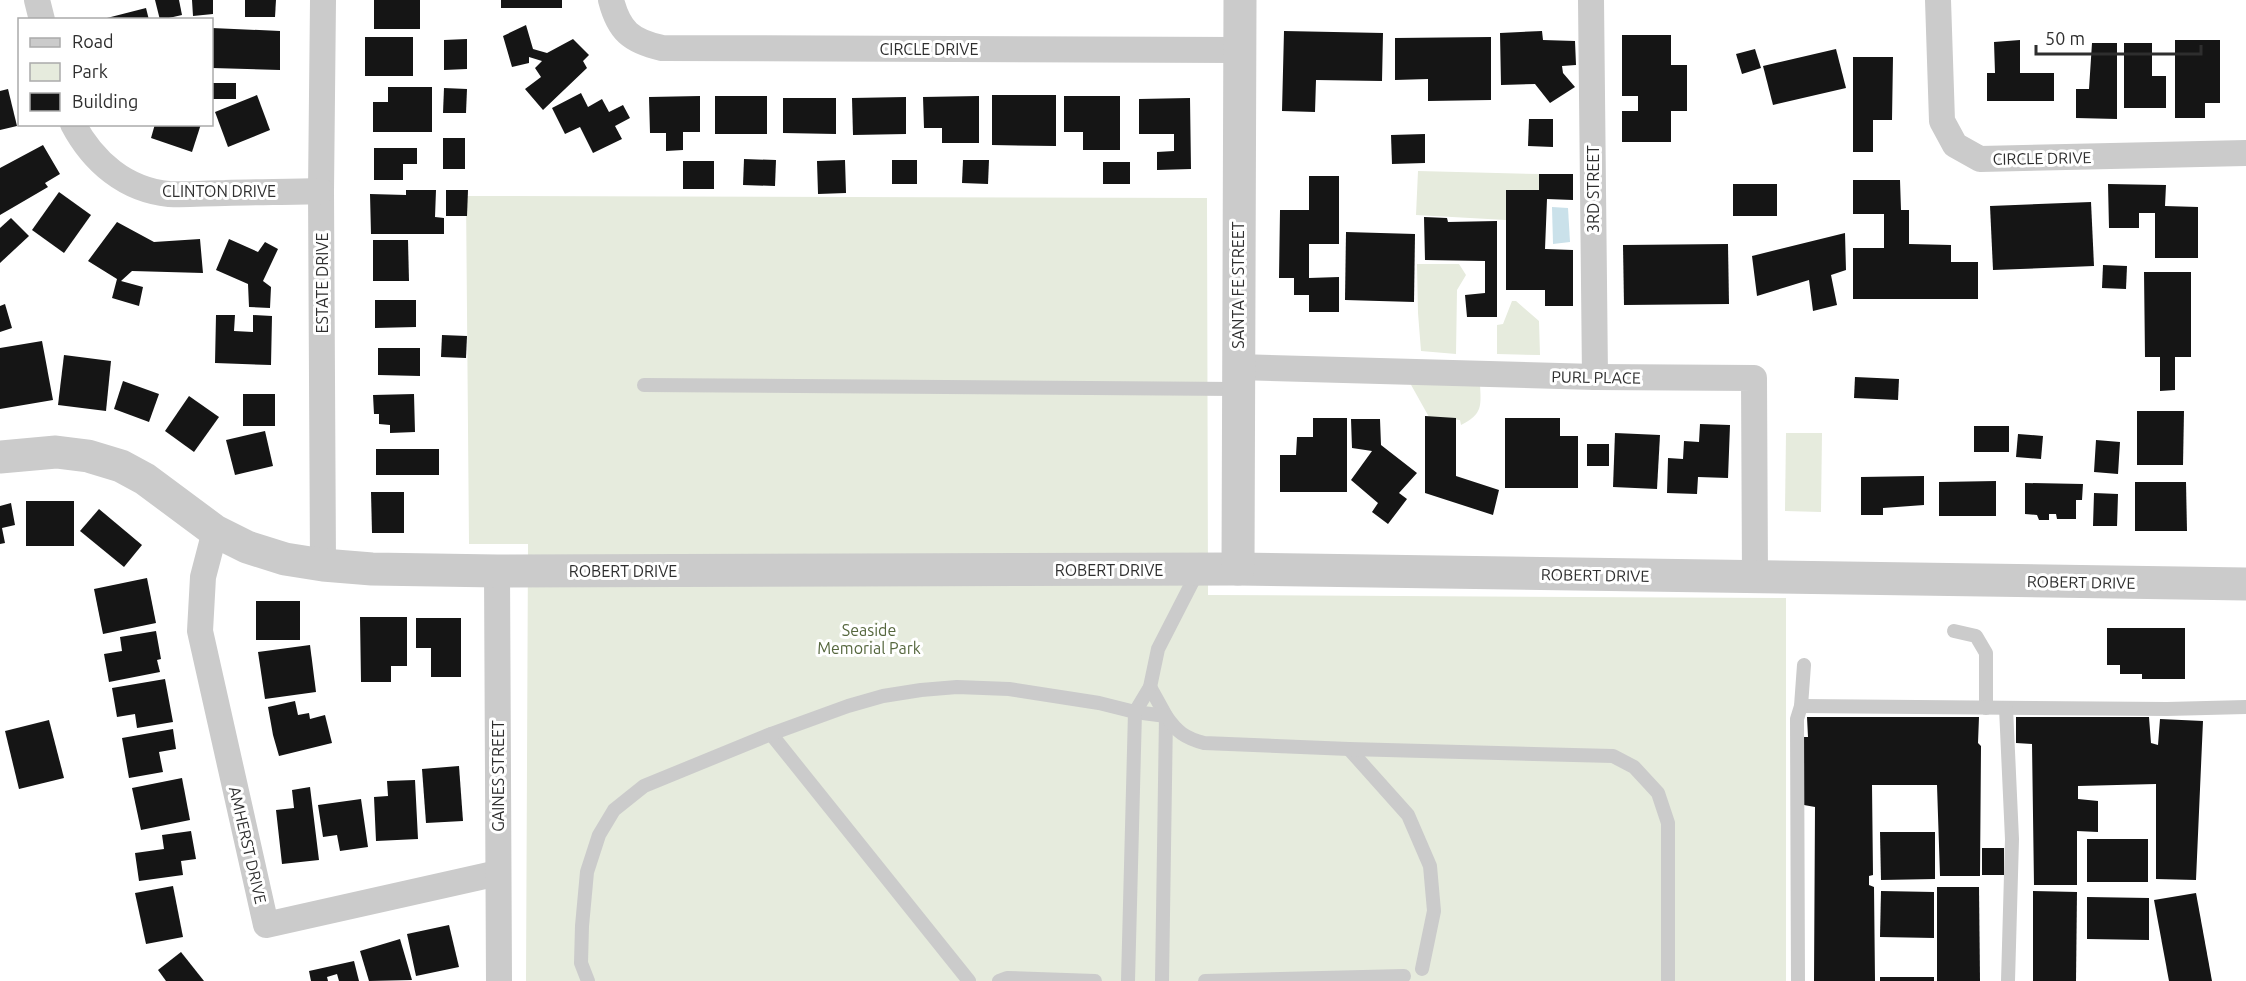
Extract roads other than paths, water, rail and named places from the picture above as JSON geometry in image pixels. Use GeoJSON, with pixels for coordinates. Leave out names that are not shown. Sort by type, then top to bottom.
{"type":"FeatureCollection","features":[{"type":"Feature","properties":{"kind":"street"},"geometry":{"type":"LineString","coordinates":[[37,0],[42,18]]}},
{"type":"Feature","properties":{"kind":"street","name":"ESTATE DRIVE"},"geometry":{"type":"LineString","coordinates":[[323,0],[321,191],[323,565]]}},
{"type":"Feature","properties":{"kind":"street","name":"CIRCLE DRIVE"},"geometry":{"type":"LineString","coordinates":[[611,0],[615,15],[624,30],[642,44],[662,48],[1239,50]]}},
{"type":"Feature","properties":{"kind":"street","name":"SANTA FE STREET"},"geometry":{"type":"LineString","coordinates":[[1238,569],[1240,0]]}},
{"type":"Feature","properties":{"kind":"street","name":"3RD STREET"},"geometry":{"type":"LineString","coordinates":[[1592,0],[1595,377]]}},
{"type":"Feature","properties":{"kind":"street","name":"CIRCLE DRIVE"},"geometry":{"type":"LineString","coordinates":[[1938,0],[1942,121],[1955,145],[1980,159],[2246,153]]}},
{"type":"Feature","properties":{"kind":"street","name":"CLINTON DRIVE"},"geometry":{"type":"LineString","coordinates":[[75,126],[81,138],[100,162],[120,178],[144,189],[170,194],[321,191]]}},
{"type":"Feature","properties":{"kind":"street","name":"PURL PLACE"},"geometry":{"type":"LineString","coordinates":[[1237,378],[1754,378],[1755,578]]}},
{"type":"Feature","properties":{"kind":"street","name":"ROBERT DRIVE"},"geometry":{"type":"LineString","coordinates":[[0,457],[56,452],[88,456],[121,466],[145,479],[215,531],[247,547],[275,556],[323,565],[497,571],[1238,569],[2246,584]]}},
{"type":"Feature","properties":{"kind":"street","name":"AMHERST DRIVE"},"geometry":{"type":"LineString","coordinates":[[215,531],[203,577],[200,631],[266,925],[498,873]]}},
{"type":"Feature","properties":{"kind":"street","name":"GAINES STREET"},"geometry":{"type":"LineString","coordinates":[[497,571],[499,981]]}},
{"type":"Feature","properties":{"kind":"lane"},"geometry":{"type":"LineString","coordinates":[[644,385],[1237,378]]}},
{"type":"Feature","properties":{"kind":"lane"},"geometry":{"type":"LineString","coordinates":[[1128,981],[1135,712],[1150,687],[1158,649],[1199,569]]}},
{"type":"Feature","properties":{"kind":"lane"},"geometry":{"type":"LineString","coordinates":[[1954,631],[1976,636],[1986,653],[1986,708]]}},
{"type":"Feature","properties":{"kind":"lane"},"geometry":{"type":"LineString","coordinates":[[1798,981],[1797,719],[1801,706],[1804,665]]}},
{"type":"Feature","properties":{"kind":"lane"},"geometry":{"type":"LineString","coordinates":[[588,981],[581,963],[587,872],[599,835],[614,810],[644,786],[771,734],[848,706],[884,696],[921,690],[957,687],[1009,689],[1166,716]]}},
{"type":"Feature","properties":{"kind":"lane"},"geometry":{"type":"LineString","coordinates":[[1150,687],[1175,731],[1187,739],[1204,743],[1613,756],[1634,767],[1658,793],[1668,824],[1668,981]]}},
{"type":"Feature","properties":{"kind":"lane"},"geometry":{"type":"LineString","coordinates":[[1801,706],[2167,709],[2246,706]]}},
{"type":"Feature","properties":{"kind":"lane"},"geometry":{"type":"LineString","coordinates":[[2006,708],[2012,839],[2008,981]]}},
{"type":"Feature","properties":{"kind":"lane"},"geometry":{"type":"LineString","coordinates":[[1162,981],[1166,716]]}},
{"type":"Feature","properties":{"kind":"lane"},"geometry":{"type":"LineString","coordinates":[[771,734],[969,981]]}},
{"type":"Feature","properties":{"kind":"lane"},"geometry":{"type":"LineString","coordinates":[[1348,749],[1408,815],[1430,866],[1434,911],[1423,975]]}},
{"type":"Feature","properties":{"kind":"lane"},"geometry":{"type":"LineString","coordinates":[[1205,981],[1405,978],[1410,967],[1415,966],[1423,975]]}},
{"type":"Feature","properties":{"kind":"lane"},"geometry":{"type":"LineString","coordinates":[[999,981],[1007,978],[1095,981]]}},
{"type":"Feature","properties":{"kind":"water"},"geometry":{"type":"Polygon","coordinates":[[[1552,207],[1568,208],[1570,242],[1553,244],[1552,207]]]}},
{"type":"Feature","properties":{"kind":"park label","name":"Seaside Memorial Park"},"geometry":{"type":"Point","coordinates":[869,639]}}]}
